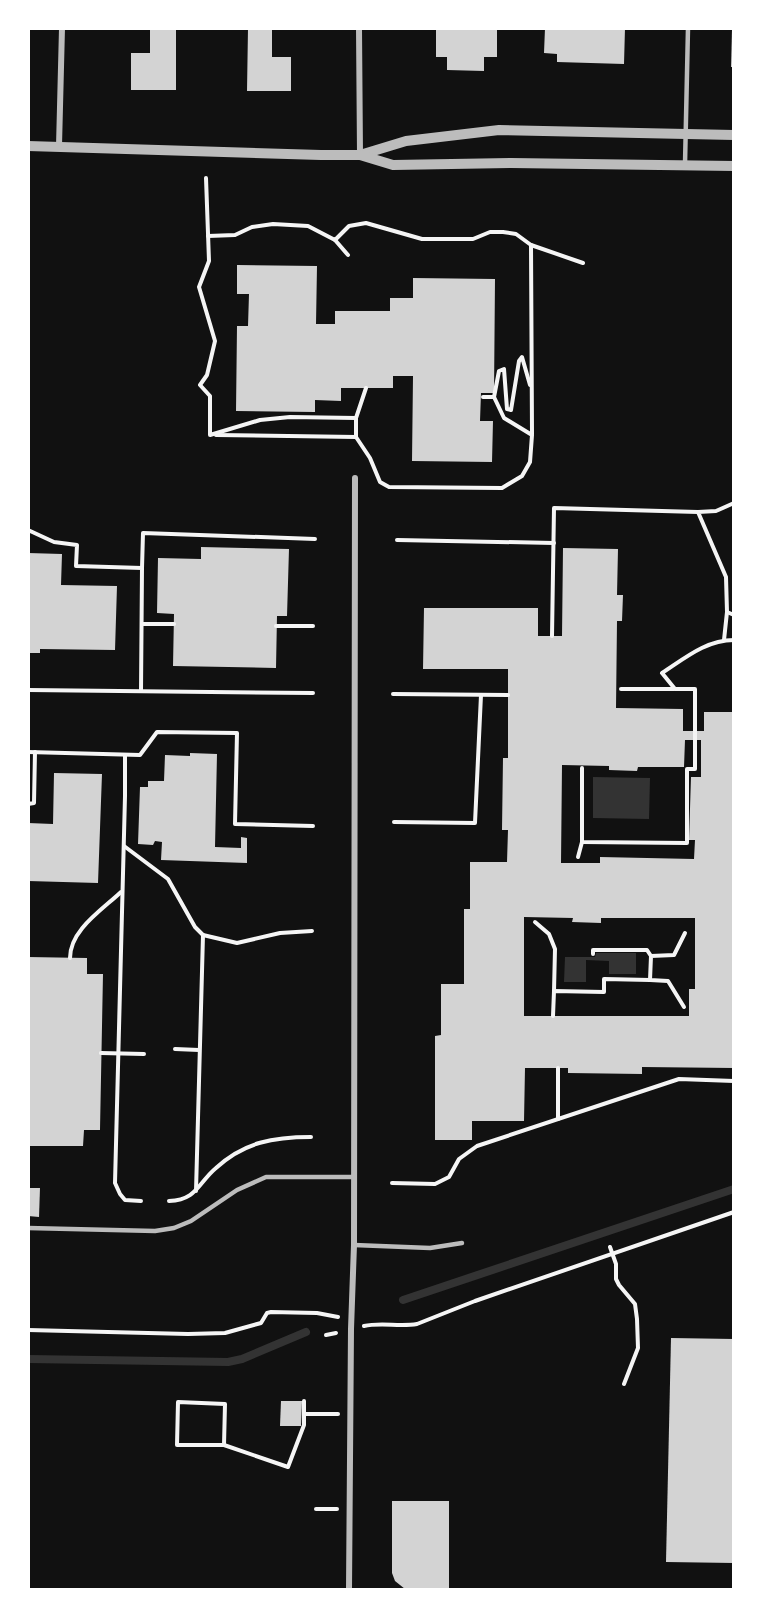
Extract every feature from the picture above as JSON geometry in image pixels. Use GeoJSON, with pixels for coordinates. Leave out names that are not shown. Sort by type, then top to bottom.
{"type":"FeatureCollection","features":[{"type":"Feature","properties":{"kind":"street"},"geometry":{"type":"LineString","coordinates":[[59,146],[62,28]]}},
{"type":"Feature","properties":{"kind":"street"},"geometry":{"type":"LineString","coordinates":[[359,28],[360,155]]}},
{"type":"Feature","properties":{"kind":"street"},"geometry":{"type":"LineString","coordinates":[[360,155],[406,141],[500,130],[734,135]]}},
{"type":"Feature","properties":{"kind":"street"},"geometry":{"type":"LineString","coordinates":[[28,146],[360,155],[393,165],[511,163],[734,166]]}},
{"type":"Feature","properties":{"kind":"street"},"geometry":{"type":"LineString","coordinates":[[349,1590],[354,1245],[355,478]]}},
{"type":"Feature","properties":{"kind":"lane"},"geometry":{"type":"LineString","coordinates":[[685,164],[688,28]]}},
{"type":"Feature","properties":{"kind":"lane"},"geometry":{"type":"LineString","coordinates":[[28,1228],[155,1231],[174,1228],[191,1221],[237,1190],[266,1177],[353,1177]]}},
{"type":"Feature","properties":{"kind":"lane"},"geometry":{"type":"LineString","coordinates":[[354,1245],[430,1248],[462,1243]]}},
{"type":"Feature","properties":{"kind":"path"},"geometry":{"type":"LineString","coordinates":[[206,178],[209,261],[199,286],[215,341],[207,375],[200,385],[210,396],[210,435]]}},
{"type":"Feature","properties":{"kind":"path"},"geometry":{"type":"LineString","coordinates":[[336,240],[349,226],[366,223],[422,238],[473,239],[490,232],[503,232],[516,234],[531,244],[584,263]]}},
{"type":"Feature","properties":{"kind":"path"},"geometry":{"type":"LineString","coordinates":[[208,236],[235,235],[252,227],[273,224],[308,226],[336,240],[348,255]]}},
{"type":"Feature","properties":{"kind":"path"},"geometry":{"type":"LineString","coordinates":[[366,388],[357,418],[356,438],[370,458],[380,482],[389,488],[502,488],[522,476],[530,462],[532,435],[531,244]]}},
{"type":"Feature","properties":{"kind":"path"},"geometry":{"type":"LineString","coordinates":[[531,391],[522,357],[519,361],[511,410],[507,409],[504,369],[499,370],[494,398],[504,418],[532,435]]}},
{"type":"Feature","properties":{"kind":"path"},"geometry":{"type":"LineString","coordinates":[[483,397],[494,398]]}},
{"type":"Feature","properties":{"kind":"path"},"geometry":{"type":"LineString","coordinates":[[210,435],[260,420],[290,417],[357,418]]}},
{"type":"Feature","properties":{"kind":"path"},"geometry":{"type":"LineString","coordinates":[[210,435],[356,438]]}},
{"type":"Feature","properties":{"kind":"path"},"geometry":{"type":"LineString","coordinates":[[552,636],[554,508],[698,512],[716,511],[734,503]]}},
{"type":"Feature","properties":{"kind":"path"},"geometry":{"type":"LineString","coordinates":[[698,512],[726,578],[727,612],[724,640]]}},
{"type":"Feature","properties":{"kind":"path"},"geometry":{"type":"LineString","coordinates":[[28,530],[54,542],[77,545],[76,566],[142,568]]}},
{"type":"Feature","properties":{"kind":"path"},"geometry":{"type":"LineString","coordinates":[[141,691],[143,533],[315,539]]}},
{"type":"Feature","properties":{"kind":"path"},"geometry":{"type":"LineString","coordinates":[[396,540],[554,543]]}},
{"type":"Feature","properties":{"kind":"path"},"geometry":{"type":"LineString","coordinates":[[727,612],[734,615]]}},
{"type":"Feature","properties":{"kind":"path"},"geometry":{"type":"LineString","coordinates":[[141,624],[174,624]]}},
{"type":"Feature","properties":{"kind":"path"},"geometry":{"type":"LineString","coordinates":[[276,626],[313,626]]}},
{"type":"Feature","properties":{"kind":"path"},"geometry":{"type":"LineString","coordinates":[[675,689],[662,673],[703,646],[724,640],[734,640]]}},
{"type":"Feature","properties":{"kind":"path"},"geometry":{"type":"LineString","coordinates":[[582,842],[687,843],[687,769],[695,769],[695,689],[621,689]]}},
{"type":"Feature","properties":{"kind":"path"},"geometry":{"type":"LineString","coordinates":[[28,690],[313,693]]}},
{"type":"Feature","properties":{"kind":"path"},"geometry":{"type":"LineString","coordinates":[[393,694],[508,695]]}},
{"type":"Feature","properties":{"kind":"path"},"geometry":{"type":"LineString","coordinates":[[394,822],[475,823],[481,695]]}},
{"type":"Feature","properties":{"kind":"path"},"geometry":{"type":"LineString","coordinates":[[28,752],[140,755],[157,732],[237,734],[235,825],[313,826]]}},
{"type":"Feature","properties":{"kind":"path"},"geometry":{"type":"LineString","coordinates":[[28,804],[34,803],[35,752]]}},
{"type":"Feature","properties":{"kind":"path"},"geometry":{"type":"LineString","coordinates":[[125,755],[115,1182],[125,1200],[141,1201]]}},
{"type":"Feature","properties":{"kind":"path"},"geometry":{"type":"LineString","coordinates":[[578,857],[582,842],[582,768]]}},
{"type":"Feature","properties":{"kind":"path"},"geometry":{"type":"LineString","coordinates":[[124,846],[168,879],[195,927],[203,934],[237,943],[280,933],[312,931]]}},
{"type":"Feature","properties":{"kind":"path"},"geometry":{"type":"LineString","coordinates":[[70,958],[70,951],[77,934],[122,891]]}},
{"type":"Feature","properties":{"kind":"path"},"geometry":{"type":"LineString","coordinates":[[535,922],[549,934],[555,949],[553,1016]]}},
{"type":"Feature","properties":{"kind":"path"},"geometry":{"type":"LineString","coordinates":[[651,956],[674,955],[685,933]]}},
{"type":"Feature","properties":{"kind":"path"},"geometry":{"type":"LineString","coordinates":[[195,1191],[203,934]]}},
{"type":"Feature","properties":{"kind":"path"},"geometry":{"type":"LineString","coordinates":[[593,954],[593,950],[647,950],[651,956],[650,980]]}},
{"type":"Feature","properties":{"kind":"path"},"geometry":{"type":"LineString","coordinates":[[554,991],[604,992],[604,979],[668,981],[684,1007]]}},
{"type":"Feature","properties":{"kind":"path"},"geometry":{"type":"LineString","coordinates":[[175,1049],[199,1050]]}},
{"type":"Feature","properties":{"kind":"path"},"geometry":{"type":"LineString","coordinates":[[101,1053],[144,1054]]}},
{"type":"Feature","properties":{"kind":"path"},"geometry":{"type":"LineString","coordinates":[[558,1068],[558,1119]]}},
{"type":"Feature","properties":{"kind":"path"},"geometry":{"type":"LineString","coordinates":[[392,1183],[435,1184],[449,1177],[459,1159],[477,1146],[679,1079],[734,1081]]}},
{"type":"Feature","properties":{"kind":"path"},"geometry":{"type":"LineString","coordinates":[[170,1202],[182,1201],[195,1191],[214,1169],[244,1149],[263,1141],[282,1137],[311,1137]]}},
{"type":"Feature","properties":{"kind":"path"},"geometry":{"type":"LineString","coordinates":[[374,1324],[407,1326],[417,1324],[734,1212]]}},
{"type":"Feature","properties":{"kind":"path"},"geometry":{"type":"LineString","coordinates":[[610,1247],[616,1264],[616,1279],[635,1304],[638,1319],[638,1348],[624,1384]]}},
{"type":"Feature","properties":{"kind":"path"},"geometry":{"type":"LineString","coordinates":[[28,1330],[225,1334],[261,1323],[267,1312],[310,1312]]}},
{"type":"Feature","properties":{"kind":"path"},"geometry":{"type":"LineString","coordinates":[[224,1445],[225,1404],[178,1402],[177,1444],[224,1445],[288,1467],[304,1425],[304,1401]]}},
{"type":"Feature","properties":{"kind":"path"},"geometry":{"type":"LineString","coordinates":[[304,1414],[350,1414]]}},
{"type":"Feature","properties":{"kind":"shaded area"},"geometry":{"type":"Polygon","coordinates":[[[593,777],[650,778],[649,819],[593,818],[593,777]]]}},
{"type":"Feature","properties":{"kind":"shaded area"},"geometry":{"type":"Polygon","coordinates":[[[596,953],[636,953],[636,974],[609,974],[609,961],[586,960],[586,982],[564,982],[565,957],[595,957],[596,953]]]}},
{"type":"Feature","properties":{"kind":"building"},"geometry":{"type":"Polygon","coordinates":[[[150,28],[176,28],[176,90],[131,90],[131,53],[150,53],[150,28]]]}},
{"type":"Feature","properties":{"kind":"building"},"geometry":{"type":"Polygon","coordinates":[[[248,28],[272,28],[272,57],[291,57],[291,91],[247,91],[248,28]]]}},
{"type":"Feature","properties":{"kind":"building"},"geometry":{"type":"Polygon","coordinates":[[[436,28],[497,28],[497,57],[484,57],[484,71],[447,70],[447,57],[436,57],[436,28]]]}},
{"type":"Feature","properties":{"kind":"building"},"geometry":{"type":"Polygon","coordinates":[[[545,28],[625,28],[624,64],[557,62],[557,54],[544,53],[545,28]]]}},
{"type":"Feature","properties":{"kind":"building"},"geometry":{"type":"Polygon","coordinates":[[[732,29],[734,29],[734,67],[731,67],[732,29]]]}},
{"type":"Feature","properties":{"kind":"building"},"geometry":{"type":"Polygon","coordinates":[[[237,265],[317,266],[316,324],[335,324],[335,311],[390,311],[390,298],[413,298],[413,278],[495,279],[494,393],[481,393],[480,421],[493,421],[492,462],[412,461],[413,376],[393,376],[393,388],[341,388],[341,401],[315,400],[315,412],[236,411],[237,326],[248,326],[249,294],[237,294],[237,265]]]}},
{"type":"Feature","properties":{"kind":"building"},"geometry":{"type":"Polygon","coordinates":[[[201,547],[289,549],[287,616],[277,616],[276,668],[173,666],[174,614],[157,613],[158,558],[201,559],[201,547]]]}},
{"type":"Feature","properties":{"kind":"building"},"geometry":{"type":"Polygon","coordinates":[[[563,548],[618,549],[617,595],[623,595],[622,621],[617,621],[616,708],[683,709],[683,731],[704,731],[704,712],[734,712],[734,1068],[642,1067],[642,1074],[568,1073],[568,1068],[525,1068],[524,1121],[472,1121],[472,1140],[435,1140],[435,1036],[441,1035],[441,984],[464,984],[464,909],[470,909],[470,862],[507,862],[508,830],[502,830],[503,758],[508,758],[508,669],[423,669],[424,608],[538,608],[538,636],[562,636],[563,548]],[[685,740],[684,767],[638,767],[637,771],[609,770],[609,766],[562,765],[561,863],[600,863],[600,857],[694,859],[695,840],[689,840],[691,777],[701,777],[701,740],[685,740]],[[524,917],[524,1016],[689,1016],[689,989],[695,989],[695,918],[601,918],[601,923],[572,922],[573,918],[524,917]]]}},
{"type":"Feature","properties":{"kind":"building"},"geometry":{"type":"Polygon","coordinates":[[[28,553],[62,554],[61,585],[117,586],[115,650],[40,649],[40,653],[28,653],[28,553]]]}},
{"type":"Feature","properties":{"kind":"building"},"geometry":{"type":"Polygon","coordinates":[[[190,753],[217,754],[215,847],[241,848],[241,837],[247,838],[247,863],[161,860],[162,842],[155,841],[153,845],[138,844],[140,787],[148,787],[148,781],[164,781],[165,755],[190,756],[190,753]]]}},
{"type":"Feature","properties":{"kind":"building"},"geometry":{"type":"Polygon","coordinates":[[[54,773],[102,774],[98,883],[28,881],[28,823],[53,824],[54,773]]]}},
{"type":"Feature","properties":{"kind":"building"},"geometry":{"type":"Polygon","coordinates":[[[28,957],[87,958],[87,974],[103,974],[100,1130],[84,1130],[83,1146],[28,1146],[28,957]]]}},
{"type":"Feature","properties":{"kind":"building"},"geometry":{"type":"Polygon","coordinates":[[[28,1188],[40,1188],[39,1217],[28,1216],[28,1188]]]}},
{"type":"Feature","properties":{"kind":"building"},"geometry":{"type":"Polygon","coordinates":[[[671,1338],[734,1339],[734,1563],[666,1562],[671,1338]]]}},
{"type":"Feature","properties":{"kind":"building"},"geometry":{"type":"Polygon","coordinates":[[[281,1401],[302,1401],[301,1426],[280,1426],[281,1401]]]}},
{"type":"Feature","properties":{"kind":"building"},"geometry":{"type":"Polygon","coordinates":[[[392,1501],[449,1501],[449,1589],[405,1589],[395,1581],[392,1573],[392,1501]]]}},
{"type":"Feature","properties":{"kind":"waterway"},"geometry":{"type":"LineString","coordinates":[[403,1300],[734,1189]]}},
{"type":"Feature","properties":{"kind":"waterway"},"geometry":{"type":"LineString","coordinates":[[28,1359],[228,1362],[242,1359],[306,1332]]}}]}
